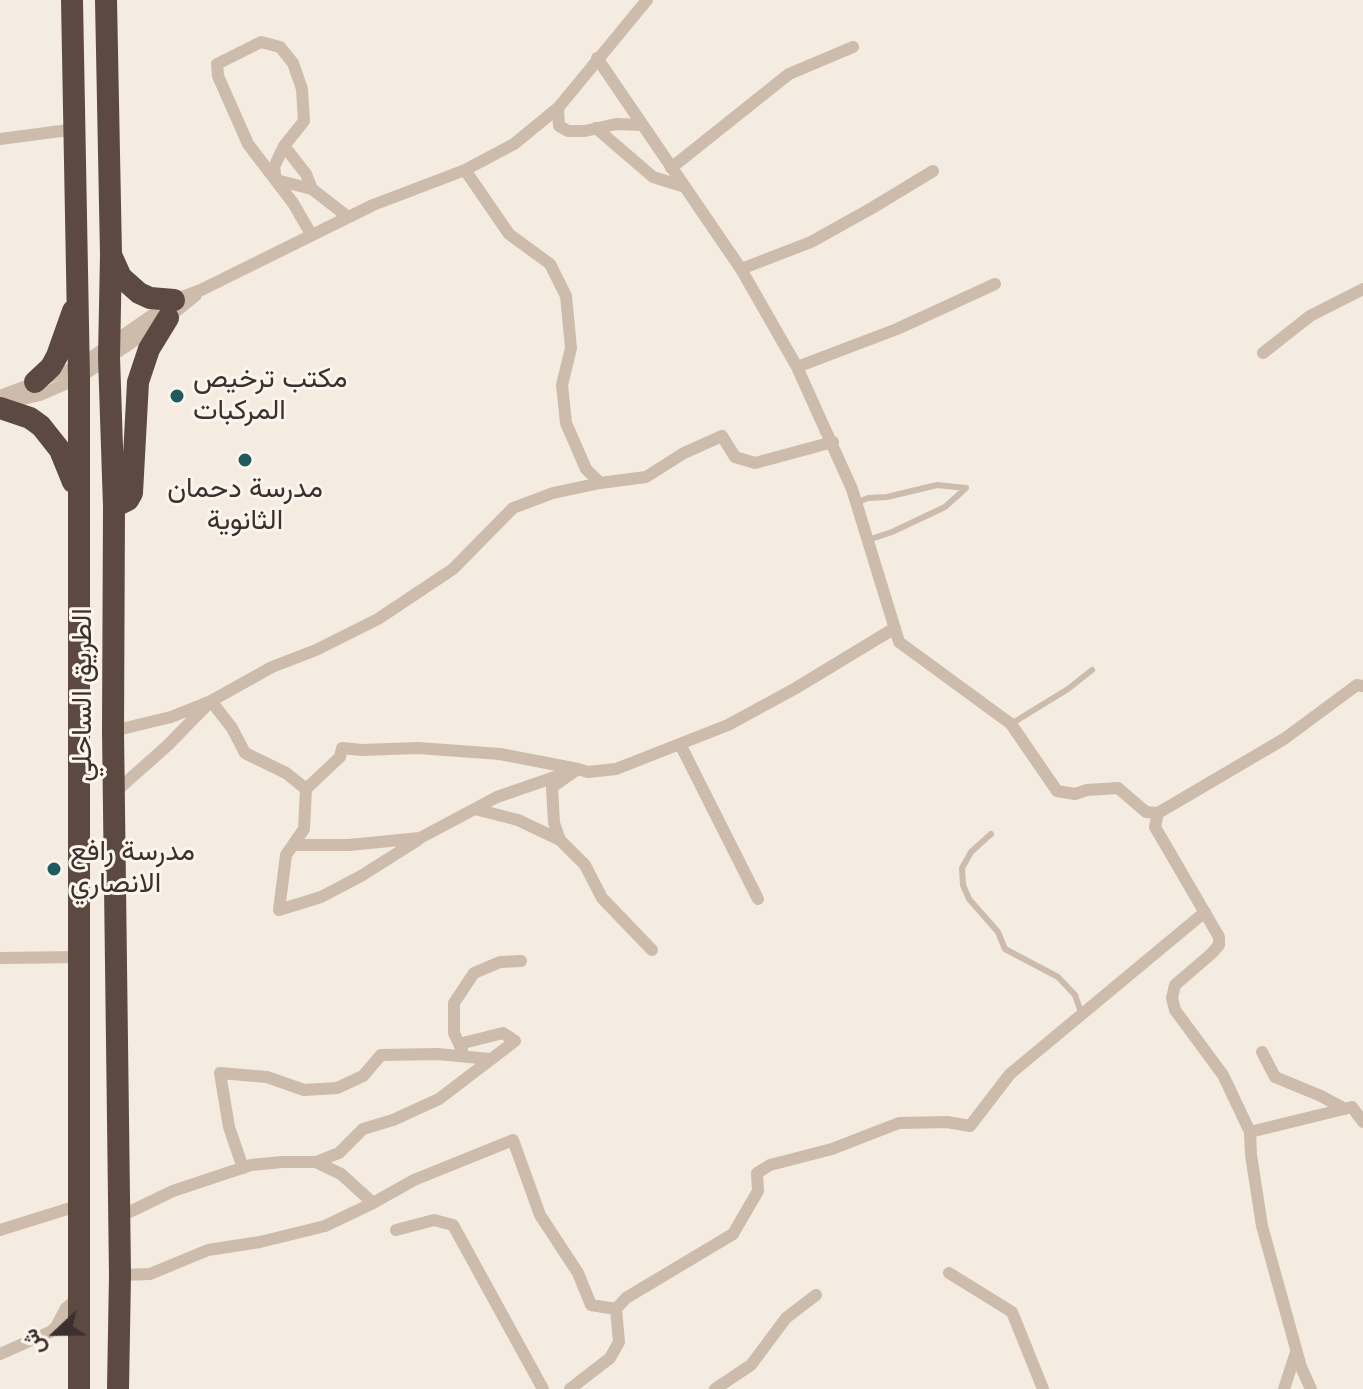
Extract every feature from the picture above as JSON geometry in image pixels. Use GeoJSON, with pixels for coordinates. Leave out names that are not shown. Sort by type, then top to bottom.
{"type":"FeatureCollection","features":[{"type":"Feature","properties":{"kind":"highway","name":"الطريق الساحلي"},"geometry":{"type":"LineString","coordinates":[[72,0],[79,372],[79,1389]]}},
{"type":"Feature","properties":{"kind":"highway","name":"الطريق الساحلي"},"geometry":{"type":"LineString","coordinates":[[106,0],[114,507],[113,731],[120,1275],[118,1389]]}},
{"type":"Feature","properties":{"kind":"highway"},"geometry":{"type":"LineString","coordinates":[[111,255],[121,277],[139,293],[171,309],[149,349],[138,382],[132,493],[128,500],[114,507]]}},
{"type":"Feature","properties":{"kind":"highway"},"geometry":{"type":"LineString","coordinates":[[35,382],[51,367],[57,356],[78,298]]}},
{"type":"Feature","properties":{"kind":"highway"},"geometry":{"type":"LineString","coordinates":[[0,406],[30,418],[51,437],[67,464],[79,510]]}},
{"type":"Feature","properties":{"kind":"street"},"geometry":{"type":"LineString","coordinates":[[0,406],[40,395],[201,290],[311,234],[465,170],[514,144],[558,108],[647,0]]}},
{"type":"Feature","properties":{"kind":"street"},"geometry":{"type":"LineString","coordinates":[[276,180],[274,167],[284,146],[304,121],[302,89],[293,63],[280,47],[261,42],[217,64],[218,76],[248,144],[311,234]]}},
{"type":"Feature","properties":{"kind":"street"},"geometry":{"type":"LineString","coordinates":[[671,168],[789,74],[853,47]]}},
{"type":"Feature","properties":{"kind":"street"},"geometry":{"type":"LineString","coordinates":[[597,58],[741,269],[797,367],[833,442],[856,503],[899,642],[1011,724],[1057,791],[1075,794],[1118,788],[1146,812],[1158,813],[1284,739],[1357,685],[1363,686]]}},
{"type":"Feature","properties":{"kind":"street"},"geometry":{"type":"LineString","coordinates":[[558,108],[559,126],[568,131],[616,124],[642,125]]}},
{"type":"Feature","properties":{"kind":"street"},"geometry":{"type":"LineString","coordinates":[[596,128],[653,177],[685,187]]}},
{"type":"Feature","properties":{"kind":"street"},"geometry":{"type":"LineString","coordinates":[[0,139],[76,129]]}},
{"type":"Feature","properties":{"kind":"street"},"geometry":{"type":"LineString","coordinates":[[284,146],[306,174],[312,189]]}},
{"type":"Feature","properties":{"kind":"street"},"geometry":{"type":"LineString","coordinates":[[465,170],[509,234],[550,264],[566,296],[571,348],[562,385],[566,423],[586,469],[600,483]]}},
{"type":"Feature","properties":{"kind":"street"},"geometry":{"type":"LineString","coordinates":[[741,269],[811,242],[933,171]]}},
{"type":"Feature","properties":{"kind":"street"},"geometry":{"type":"LineString","coordinates":[[276,180],[312,189],[348,217]]}},
{"type":"Feature","properties":{"kind":"street"},"geometry":{"type":"LineString","coordinates":[[797,367],[897,329],[995,284]]}},
{"type":"Feature","properties":{"kind":"street"},"geometry":{"type":"LineString","coordinates":[[1263,353],[1310,316],[1363,289]]}},
{"type":"Feature","properties":{"kind":"street"},"geometry":{"type":"LineString","coordinates":[[110,350],[201,290]]}},
{"type":"Feature","properties":{"kind":"street"},"geometry":{"type":"LineString","coordinates":[[0,396],[35,382],[79,372]]}},
{"type":"Feature","properties":{"kind":"street"},"geometry":{"type":"LineString","coordinates":[[113,731],[171,717],[211,701],[272,667],[316,650],[378,619],[453,569],[513,508],[553,493],[646,477],[684,453],[722,436],[735,457],[755,463],[833,442]]}},
{"type":"Feature","properties":{"kind":"street"},"geometry":{"type":"LineString","coordinates":[[578,769],[497,797],[321,897],[279,910],[286,855],[304,829],[306,789],[340,757],[342,748],[418,748],[500,754],[578,769],[588,772],[616,769],[728,725],[895,628]]}},
{"type":"Feature","properties":{"kind":"street"},"geometry":{"type":"LineString","coordinates":[[211,701],[232,728],[245,753],[286,773],[306,789]]}},
{"type":"Feature","properties":{"kind":"street"},"geometry":{"type":"LineString","coordinates":[[114,794],[211,701]]}},
{"type":"Feature","properties":{"kind":"street"},"geometry":{"type":"LineString","coordinates":[[681,746],[758,899]]}},
{"type":"Feature","properties":{"kind":"street"},"geometry":{"type":"LineString","coordinates":[[560,840],[554,823],[552,787],[578,769]]}},
{"type":"Feature","properties":{"kind":"street"},"geometry":{"type":"LineString","coordinates":[[475,809],[518,820],[560,840],[585,865],[602,898],[652,950]]}},
{"type":"Feature","properties":{"kind":"street"},"geometry":{"type":"LineString","coordinates":[[1158,813],[1155,827],[1219,937],[1219,945],[1175,985],[1172,998],[1175,1010],[1223,1075],[1250,1132],[1262,1226],[1296,1352],[1311,1389]]}},
{"type":"Feature","properties":{"kind":"street"},"geometry":{"type":"LineString","coordinates":[[293,845],[349,845],[420,838]]}},
{"type":"Feature","properties":{"kind":"street"},"geometry":{"type":"LineString","coordinates":[[570,1389],[610,1358],[619,1342],[616,1309],[626,1298],[733,1234],[758,1191],[757,1173],[770,1165],[832,1149],[899,1123],[947,1122],[970,1126],[1010,1074],[1205,912]]}},
{"type":"Feature","properties":{"kind":"street"},"geometry":{"type":"LineString","coordinates":[[0,958],[80,957]]}},
{"type":"Feature","properties":{"kind":"street"},"geometry":{"type":"LineString","coordinates":[[465,1057],[454,1033],[454,1003],[474,973],[500,962],[521,961]]}},
{"type":"Feature","properties":{"kind":"street"},"geometry":{"type":"LineString","coordinates":[[119,1217],[173,1191],[243,1168],[282,1162],[316,1162],[339,1153],[363,1129],[393,1120],[439,1099],[515,1041],[503,1033],[459,1044]]}},
{"type":"Feature","properties":{"kind":"street"},"geometry":{"type":"LineString","coordinates":[[1262,1052],[1275,1077],[1345,1109]]}},
{"type":"Feature","properties":{"kind":"street"},"geometry":{"type":"LineString","coordinates":[[243,1168],[229,1127],[220,1073],[267,1077],[304,1090],[337,1088],[363,1076],[381,1055],[438,1054],[490,1059]]}},
{"type":"Feature","properties":{"kind":"street"},"geometry":{"type":"LineString","coordinates":[[1250,1132],[1352,1107],[1363,1122]]}},
{"type":"Feature","properties":{"kind":"street"},"geometry":{"type":"LineString","coordinates":[[120,1275],[150,1274],[208,1250],[260,1242],[325,1226],[414,1180],[513,1140],[540,1215],[578,1273],[591,1305],[616,1309]]}},
{"type":"Feature","properties":{"kind":"street"},"geometry":{"type":"LineString","coordinates":[[316,1162],[341,1174],[373,1203]]}},
{"type":"Feature","properties":{"kind":"street"},"geometry":{"type":"LineString","coordinates":[[0,1230],[77,1206]]}},
{"type":"Feature","properties":{"kind":"street"},"geometry":{"type":"LineString","coordinates":[[396,1230],[434,1220],[453,1225],[543,1389]]}},
{"type":"Feature","properties":{"kind":"street"},"geometry":{"type":"LineString","coordinates":[[949,1273],[1012,1312],[1043,1389]]}},
{"type":"Feature","properties":{"kind":"street"},"geometry":{"type":"LineString","coordinates":[[715,1389],[751,1365],[786,1318],[816,1295]]}},
{"type":"Feature","properties":{"kind":"street"},"geometry":{"type":"LineString","coordinates":[[0,1354],[50,1332],[66,1308],[78,1298]]}},
{"type":"Feature","properties":{"kind":"street"},"geometry":{"type":"LineString","coordinates":[[1284,1389],[1296,1352]]}},
{"type":"Feature","properties":{"kind":"lane"},"geometry":{"type":"LineString","coordinates":[[856,503],[937,485],[966,488],[945,507],[868,540]]}},
{"type":"Feature","properties":{"kind":"lane"},"geometry":{"type":"LineString","coordinates":[[1011,724],[1068,689],[1092,670]]}},
{"type":"Feature","properties":{"kind":"lane"},"geometry":{"type":"LineString","coordinates":[[991,834],[971,852],[962,868],[963,885],[969,899],[998,932],[1005,949],[1058,977],[1075,995],[1082,1015]]}},
{"type":"Feature","properties":{"kind":"place","name":"مكتب ترخيص المركبات"},"geometry":{"type":"Point","coordinates":[177,396]}},
{"type":"Feature","properties":{"kind":"place","name":"مدرسة دحمان الثانوية"},"geometry":{"type":"Point","coordinates":[245,460]}},
{"type":"Feature","properties":{"kind":"place","name":"مدرسة رافع الانصاري"},"geometry":{"type":"Point","coordinates":[54,869]}}]}
